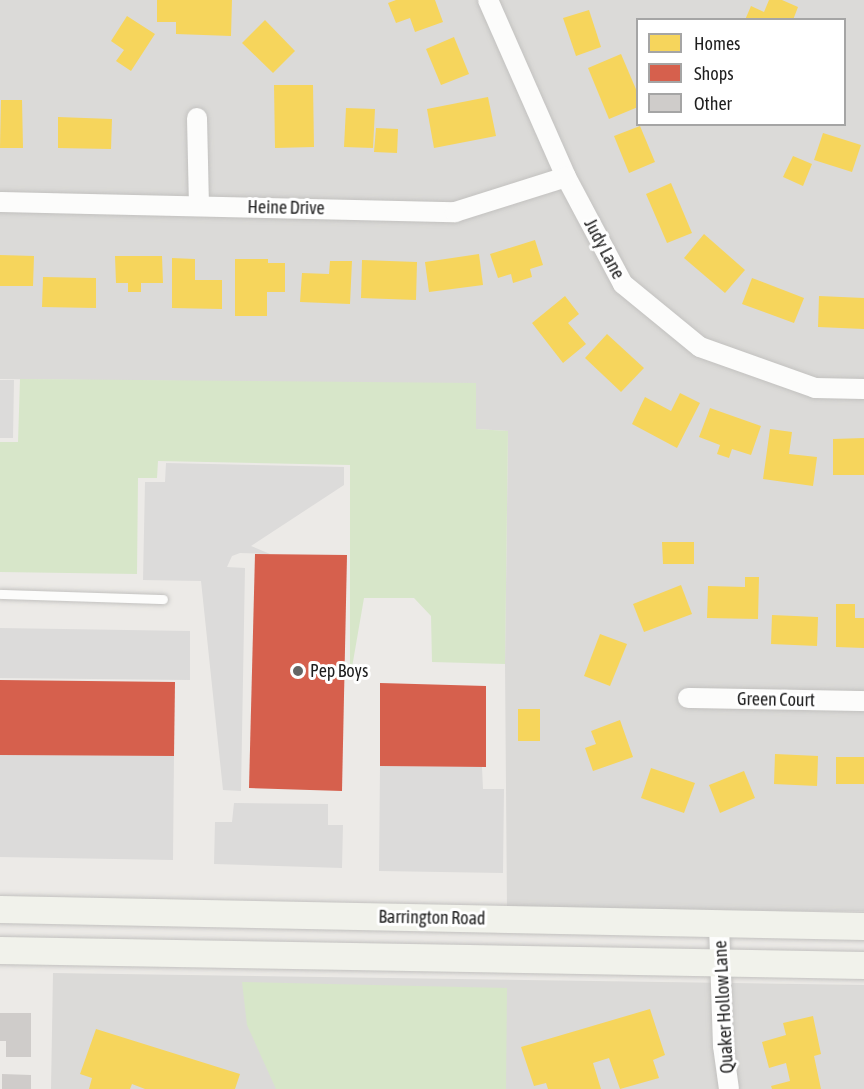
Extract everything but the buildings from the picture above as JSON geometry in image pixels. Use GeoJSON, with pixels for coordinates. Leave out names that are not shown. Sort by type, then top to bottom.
{"type":"FeatureCollection","features":[{"type":"Feature","properties":{"kind":"main road","name":"Barrington Road"},"geometry":{"type":"LineString","coordinates":[[0,909],[719,925],[864,926]]}},
{"type":"Feature","properties":{"kind":"main road"},"geometry":{"type":"LineString","coordinates":[[0,950],[864,965]]}},
{"type":"Feature","properties":{"kind":"street","name":"Judy Lane"},"geometry":{"type":"LineString","coordinates":[[488,0],[566,177],[622,284],[700,347],[815,388],[864,389]]}},
{"type":"Feature","properties":{"kind":"street"},"geometry":{"type":"LineString","coordinates":[[197,118],[199,206]]}},
{"type":"Feature","properties":{"kind":"street","name":"Heine Drive"},"geometry":{"type":"LineString","coordinates":[[0,202],[455,212],[566,177]]}},
{"type":"Feature","properties":{"kind":"street","name":"Green Court"},"geometry":{"type":"LineString","coordinates":[[688,698],[864,701]]}},
{"type":"Feature","properties":{"kind":"street","name":"Quaker Hollow Lane"},"geometry":{"type":"LineString","coordinates":[[719,925],[723,1046],[729,1089]]}},
{"type":"Feature","properties":{"kind":"lane"},"geometry":{"type":"LineString","coordinates":[[0,594],[163,599]]}},
{"type":"Feature","properties":{"kind":"shaded area"},"geometry":{"type":"Polygon","coordinates":[[[0,0],[864,0],[864,911],[507,910],[505,664],[508,431],[476,429],[476,384],[0,379],[0,0]]]}},
{"type":"Feature","properties":{"kind":"shaded area"},"geometry":{"type":"Polygon","coordinates":[[[0,380],[14,380],[13,438],[0,438],[0,380]]]}},
{"type":"Feature","properties":{"kind":"shaded area"},"geometry":{"type":"Polygon","coordinates":[[[166,463],[344,467],[344,485],[251,546],[270,554],[240,553],[232,556],[227,567],[245,568],[241,791],[223,790],[201,581],[143,580],[145,482],[165,482],[166,463]]]}},
{"type":"Feature","properties":{"kind":"shaded area"},"geometry":{"type":"Polygon","coordinates":[[[0,628],[190,631],[190,680],[0,678],[0,628]]]}},
{"type":"Feature","properties":{"kind":"shaded area"},"geometry":{"type":"Polygon","coordinates":[[[0,755],[174,756],[173,860],[0,857],[0,755]]]}},
{"type":"Feature","properties":{"kind":"shaded area"},"geometry":{"type":"Polygon","coordinates":[[[380,766],[482,767],[483,789],[504,789],[503,873],[379,871],[380,766]]]}},
{"type":"Feature","properties":{"kind":"shaded area"},"geometry":{"type":"Polygon","coordinates":[[[234,803],[328,804],[328,825],[343,825],[342,868],[214,864],[215,822],[232,822],[234,803]]]}},
{"type":"Feature","properties":{"kind":"shaded area"},"geometry":{"type":"Polygon","coordinates":[[[53,973],[864,985],[864,1089],[51,1089],[53,973]]]}},
{"type":"Feature","properties":{"kind":"green space"},"geometry":{"type":"Polygon","coordinates":[[[20,379],[476,383],[476,429],[508,431],[505,664],[432,662],[431,616],[414,598],[364,598],[350,679],[350,465],[158,461],[157,478],[138,478],[137,574],[0,572],[0,442],[18,442],[20,379]]]}},
{"type":"Feature","properties":{"kind":"green space"},"geometry":{"type":"Polygon","coordinates":[[[242,982],[507,988],[506,1089],[276,1089],[247,1025],[242,982]]]}},
{"type":"Feature","properties":{"kind":"place","name":"Pep Boys"},"geometry":{"type":"Point","coordinates":[298,671]}}]}
